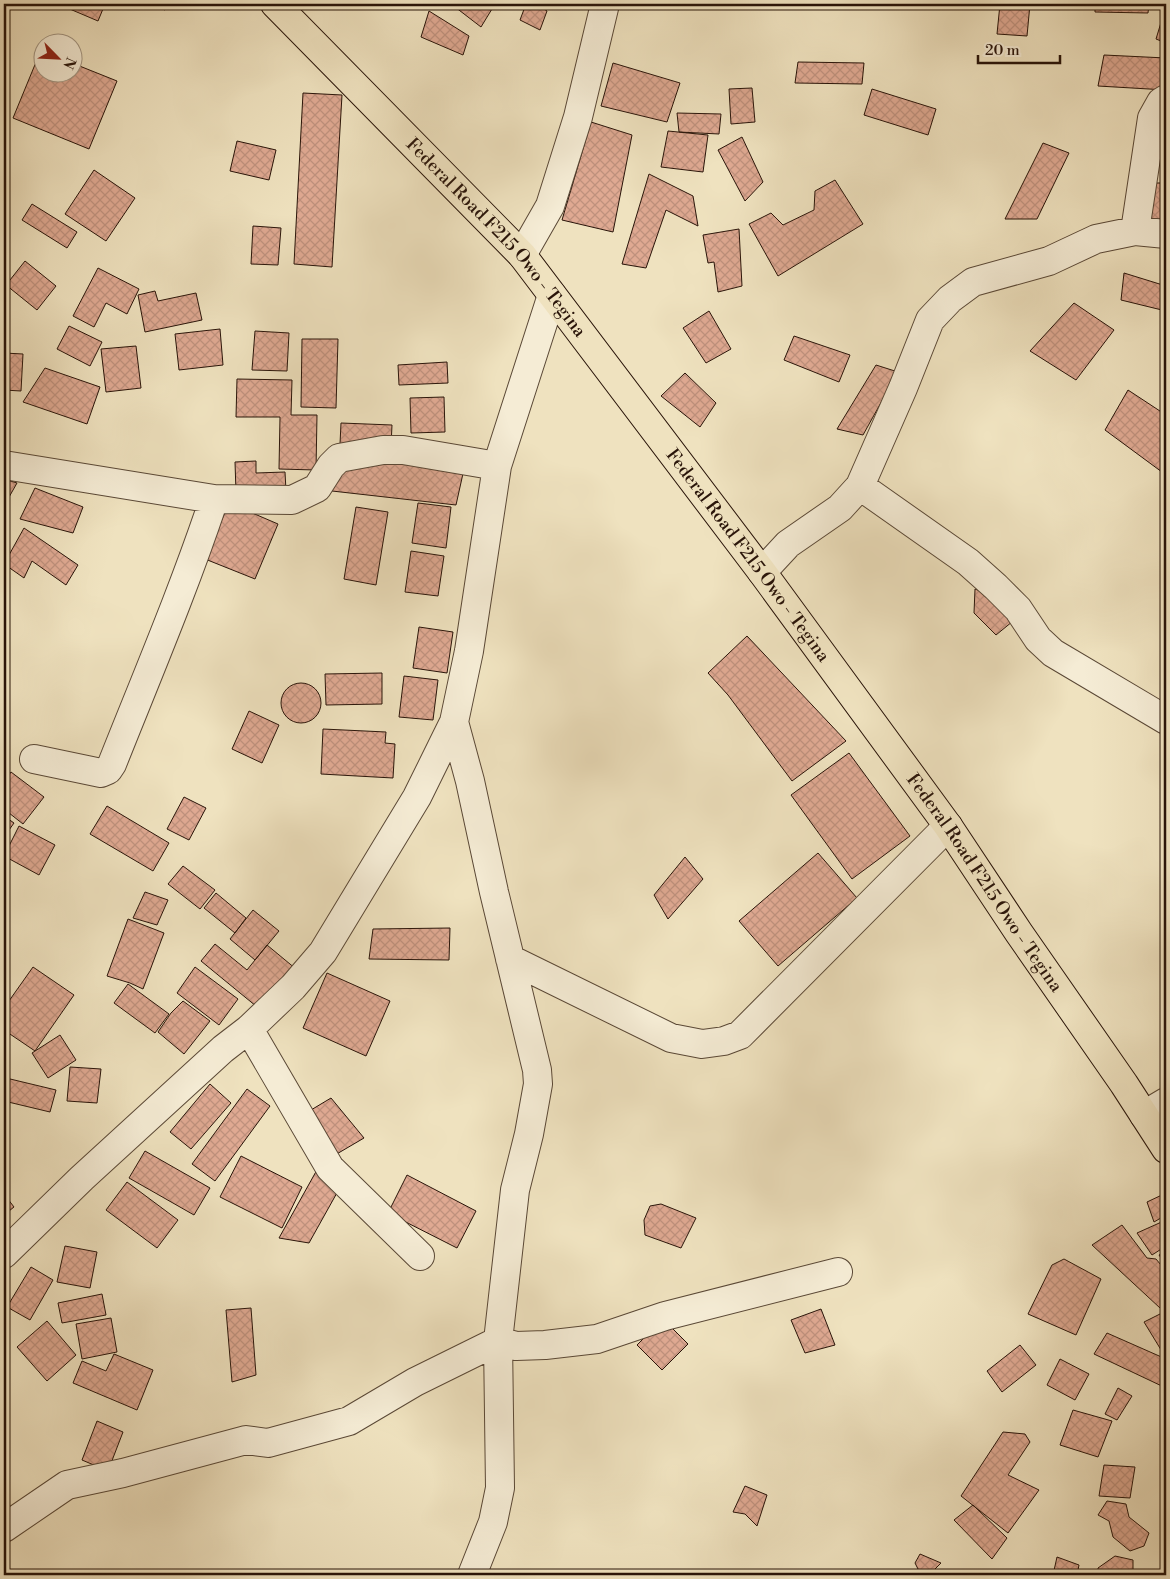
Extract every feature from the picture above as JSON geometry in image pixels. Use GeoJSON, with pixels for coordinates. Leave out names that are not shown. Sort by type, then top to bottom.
{"type":"FeatureCollection","features":[{"type":"Feature","properties":{"kind":"main road","name":"Federal Road F215 Owo - Tegina"},"geometry":{"type":"LineString","coordinates":[[275,4],[522,255],[762,572],[948,826],[1019,933],[1155,1109],[1166,1149]]}},
{"type":"Feature","properties":{"kind":"street"},"geometry":{"type":"LineString","coordinates":[[522,255],[550,206],[578,117],[605,4]]}},
{"type":"Feature","properties":{"kind":"street"},"geometry":{"type":"LineString","coordinates":[[1135,231],[1152,118],[1161,102],[1166,99]]}},
{"type":"Feature","properties":{"kind":"street"},"geometry":{"type":"LineString","coordinates":[[762,572],[788,544],[840,508],[860,486],[930,320],[950,299],[972,282],[1049,261],[1096,239],[1135,231],[1166,234]]}},
{"type":"Feature","properties":{"kind":"street"},"geometry":{"type":"LineString","coordinates":[[4,1254],[89,1171],[223,1049],[249,1029],[293,987],[323,952],[417,796],[454,722],[469,651],[497,466],[552,295]]}},
{"type":"Feature","properties":{"kind":"street"},"geometry":{"type":"LineString","coordinates":[[4,465],[214,499],[292,500],[317,488],[331,466],[339,458],[383,450],[403,450],[497,466]]}},
{"type":"Feature","properties":{"kind":"street"},"geometry":{"type":"LineString","coordinates":[[860,486],[968,562],[996,586],[1018,609],[1038,639],[1053,653],[1166,720]]}},
{"type":"Feature","properties":{"kind":"street"},"geometry":{"type":"LineString","coordinates":[[34,758],[101,773],[108,770],[200,540],[214,499]]}},
{"type":"Feature","properties":{"kind":"street"},"geometry":{"type":"LineString","coordinates":[[454,722],[470,781],[494,892],[537,1070],[538,1084],[529,1134],[515,1190],[498,1341],[500,1488],[493,1522],[472,1575]]}},
{"type":"Feature","properties":{"kind":"street"},"geometry":{"type":"LineString","coordinates":[[510,959],[671,1038],[702,1044],[724,1041],[740,1035],[948,826]]}},
{"type":"Feature","properties":{"kind":"street"},"geometry":{"type":"LineString","coordinates":[[249,1029],[330,1168],[420,1256]]}},
{"type":"Feature","properties":{"kind":"street"},"geometry":{"type":"LineString","coordinates":[[4,1528],[67,1485],[122,1473],[246,1440],[268,1442],[349,1421],[415,1382],[498,1341],[516,1346],[597,1339],[665,1316],[838,1272]]}},
{"type":"Feature","properties":{"kind":"building"},"geometry":{"type":"Polygon","coordinates":[[[58,4],[105,4],[98,21],[58,4]]]}},
{"type":"Feature","properties":{"kind":"building"},"geometry":{"type":"Polygon","coordinates":[[[152,4],[168,4],[165,10],[152,4]]]}},
{"type":"Feature","properties":{"kind":"building"},"geometry":{"type":"Polygon","coordinates":[[[456,4],[495,4],[481,27],[455,7],[456,4]]]}},
{"type":"Feature","properties":{"kind":"building"},"geometry":{"type":"Polygon","coordinates":[[[526,4],[536,4],[547,11],[540,30],[520,20],[526,4]]]}},
{"type":"Feature","properties":{"kind":"building"},"geometry":{"type":"Polygon","coordinates":[[[1000,4],[1030,4],[1027,36],[997,34],[1000,4]]]}},
{"type":"Feature","properties":{"kind":"building"},"geometry":{"type":"Polygon","coordinates":[[[1095,4],[1149,4],[1148,13],[1095,12],[1095,4]]]}},
{"type":"Feature","properties":{"kind":"building"},"geometry":{"type":"Polygon","coordinates":[[[1166,6],[1166,43],[1156,39],[1166,6]]]}},
{"type":"Feature","properties":{"kind":"building"},"geometry":{"type":"Polygon","coordinates":[[[429,11],[469,36],[463,55],[421,37],[429,11]]]}},
{"type":"Feature","properties":{"kind":"building"},"geometry":{"type":"Polygon","coordinates":[[[1104,55],[1166,58],[1166,90],[1098,86],[1104,55]]]}},
{"type":"Feature","properties":{"kind":"building"},"geometry":{"type":"Polygon","coordinates":[[[798,62],[864,63],[862,84],[795,83],[798,62]]]}},
{"type":"Feature","properties":{"kind":"building"},"geometry":{"type":"Polygon","coordinates":[[[613,63],[680,83],[667,122],[601,106],[613,63]]]}},
{"type":"Feature","properties":{"kind":"building"},"geometry":{"type":"Polygon","coordinates":[[[82,67],[117,81],[89,149],[13,118],[32,72],[32,82],[82,82],[82,67]]]}},
{"type":"Feature","properties":{"kind":"building"},"geometry":{"type":"Polygon","coordinates":[[[752,88],[755,122],[731,124],[729,89],[752,88]]]}},
{"type":"Feature","properties":{"kind":"building"},"geometry":{"type":"Polygon","coordinates":[[[872,89],[936,109],[928,135],[864,115],[872,89]]]}},
{"type":"Feature","properties":{"kind":"building"},"geometry":{"type":"Polygon","coordinates":[[[303,93],[342,95],[332,267],[294,264],[303,93]]]}},
{"type":"Feature","properties":{"kind":"building"},"geometry":{"type":"Polygon","coordinates":[[[677,113],[721,114],[719,134],[679,132],[677,113]]]}},
{"type":"Feature","properties":{"kind":"building"},"geometry":{"type":"Polygon","coordinates":[[[591,122],[632,135],[613,232],[562,220],[591,122]]]}},
{"type":"Feature","properties":{"kind":"building"},"geometry":{"type":"Polygon","coordinates":[[[668,131],[708,135],[703,172],[661,167],[668,131]]]}},
{"type":"Feature","properties":{"kind":"building"},"geometry":{"type":"Polygon","coordinates":[[[742,137],[763,182],[745,201],[718,150],[742,137]]]}},
{"type":"Feature","properties":{"kind":"building"},"geometry":{"type":"Polygon","coordinates":[[[237,141],[276,150],[269,180],[230,171],[237,141]]]}},
{"type":"Feature","properties":{"kind":"building"},"geometry":{"type":"Polygon","coordinates":[[[1043,143],[1069,153],[1037,219],[1005,219],[1043,143]]]}},
{"type":"Feature","properties":{"kind":"building"},"geometry":{"type":"Polygon","coordinates":[[[94,170],[135,198],[106,241],[65,214],[94,170]]]}},
{"type":"Feature","properties":{"kind":"building"},"geometry":{"type":"Polygon","coordinates":[[[649,174],[693,196],[698,226],[666,210],[646,268],[622,264],[649,174]]]}},
{"type":"Feature","properties":{"kind":"building"},"geometry":{"type":"Polygon","coordinates":[[[835,180],[863,224],[778,276],[749,224],[771,213],[783,225],[814,210],[815,191],[835,180]]]}},
{"type":"Feature","properties":{"kind":"building"},"geometry":{"type":"Polygon","coordinates":[[[1151,183],[1166,183],[1166,221],[1146,222],[1151,183]]]}},
{"type":"Feature","properties":{"kind":"building"},"geometry":{"type":"Polygon","coordinates":[[[32,204],[77,232],[67,248],[22,220],[32,204]]]}},
{"type":"Feature","properties":{"kind":"building"},"geometry":{"type":"Polygon","coordinates":[[[253,226],[281,228],[278,265],[251,264],[253,226]]]}},
{"type":"Feature","properties":{"kind":"building"},"geometry":{"type":"Polygon","coordinates":[[[739,229],[742,286],[718,292],[714,262],[708,263],[703,235],[739,229]]]}},
{"type":"Feature","properties":{"kind":"building"},"geometry":{"type":"Polygon","coordinates":[[[25,261],[56,286],[37,310],[6,285],[25,261]]]}},
{"type":"Feature","properties":{"kind":"building"},"geometry":{"type":"Polygon","coordinates":[[[98,268],[139,289],[127,314],[106,303],[94,327],[73,316],[98,268]]]}},
{"type":"Feature","properties":{"kind":"building"},"geometry":{"type":"Polygon","coordinates":[[[1124,273],[1166,286],[1166,311],[1121,300],[1124,273]]]}},
{"type":"Feature","properties":{"kind":"building"},"geometry":{"type":"Polygon","coordinates":[[[155,291],[158,301],[196,293],[202,320],[145,332],[138,295],[155,291]]]}},
{"type":"Feature","properties":{"kind":"building"},"geometry":{"type":"Polygon","coordinates":[[[1074,303],[1114,330],[1076,380],[1030,351],[1074,303]]]}},
{"type":"Feature","properties":{"kind":"building"},"geometry":{"type":"Polygon","coordinates":[[[709,311],[731,349],[706,363],[683,328],[709,311]]]}},
{"type":"Feature","properties":{"kind":"building"},"geometry":{"type":"Polygon","coordinates":[[[69,326],[102,342],[90,366],[57,349],[69,326]]]}},
{"type":"Feature","properties":{"kind":"building"},"geometry":{"type":"Polygon","coordinates":[[[220,329],[223,365],[179,370],[175,334],[220,329]]]}},
{"type":"Feature","properties":{"kind":"building"},"geometry":{"type":"Polygon","coordinates":[[[255,331],[289,333],[287,371],[252,370],[255,331]]]}},
{"type":"Feature","properties":{"kind":"building"},"geometry":{"type":"Polygon","coordinates":[[[794,336],[850,355],[839,382],[784,360],[794,336]]]}},
{"type":"Feature","properties":{"kind":"building"},"geometry":{"type":"Polygon","coordinates":[[[302,339],[338,339],[336,408],[301,407],[302,339]]]}},
{"type":"Feature","properties":{"kind":"building"},"geometry":{"type":"Polygon","coordinates":[[[136,346],[141,388],[106,392],[101,349],[136,346]]]}},
{"type":"Feature","properties":{"kind":"building"},"geometry":{"type":"Polygon","coordinates":[[[4,353],[23,354],[21,391],[4,390],[4,353]]]}},
{"type":"Feature","properties":{"kind":"building"},"geometry":{"type":"Polygon","coordinates":[[[447,362],[448,383],[399,385],[398,365],[447,362]]]}},
{"type":"Feature","properties":{"kind":"building"},"geometry":{"type":"Polygon","coordinates":[[[876,365],[898,372],[863,435],[837,429],[876,365]]]}},
{"type":"Feature","properties":{"kind":"building"},"geometry":{"type":"Polygon","coordinates":[[[45,368],[100,387],[87,424],[23,402],[45,368]]]}},
{"type":"Feature","properties":{"kind":"building"},"geometry":{"type":"Polygon","coordinates":[[[685,373],[716,403],[700,427],[661,396],[685,373]]]}},
{"type":"Feature","properties":{"kind":"building"},"geometry":{"type":"Polygon","coordinates":[[[237,379],[292,380],[291,415],[317,415],[316,470],[279,469],[280,417],[236,417],[237,379]]]}},
{"type":"Feature","properties":{"kind":"building"},"geometry":{"type":"Polygon","coordinates":[[[1128,390],[1166,415],[1166,475],[1105,430],[1128,390]]]}},
{"type":"Feature","properties":{"kind":"building"},"geometry":{"type":"Polygon","coordinates":[[[444,397],[445,432],[411,433],[410,398],[444,397]]]}},
{"type":"Feature","properties":{"kind":"building"},"geometry":{"type":"Polygon","coordinates":[[[341,423],[392,425],[391,446],[340,444],[341,423]]]}},
{"type":"Feature","properties":{"kind":"building"},"geometry":{"type":"Polygon","coordinates":[[[407,455],[464,469],[456,505],[332,491],[341,462],[407,455]]]}},
{"type":"Feature","properties":{"kind":"building"},"geometry":{"type":"Polygon","coordinates":[[[256,461],[256,473],[285,472],[286,491],[236,492],[235,462],[256,461]]]}},
{"type":"Feature","properties":{"kind":"building"},"geometry":{"type":"Polygon","coordinates":[[[4,479],[17,483],[4,506],[4,479]]]}},
{"type":"Feature","properties":{"kind":"building"},"geometry":{"type":"Polygon","coordinates":[[[35,488],[83,507],[73,533],[20,519],[35,488]]]}},
{"type":"Feature","properties":{"kind":"building"},"geometry":{"type":"Polygon","coordinates":[[[229,503],[278,524],[255,579],[205,559],[229,503]]]}},
{"type":"Feature","properties":{"kind":"building"},"geometry":{"type":"Polygon","coordinates":[[[418,503],[451,507],[446,548],[412,543],[418,503]]]}},
{"type":"Feature","properties":{"kind":"building"},"geometry":{"type":"Polygon","coordinates":[[[356,507],[388,512],[376,585],[344,579],[356,507]]]}},
{"type":"Feature","properties":{"kind":"building"},"geometry":{"type":"Polygon","coordinates":[[[24,528],[78,565],[66,585],[32,561],[24,578],[4,564],[24,528]]]}},
{"type":"Feature","properties":{"kind":"building"},"geometry":{"type":"Polygon","coordinates":[[[411,551],[444,556],[438,596],[405,592],[411,551]]]}},
{"type":"Feature","properties":{"kind":"building"},"geometry":{"type":"Polygon","coordinates":[[[975,589],[1001,599],[1018,617],[996,635],[974,613],[975,589]]]}},
{"type":"Feature","properties":{"kind":"building"},"geometry":{"type":"Polygon","coordinates":[[[419,627],[453,632],[447,673],[413,668],[419,627]]]}},
{"type":"Feature","properties":{"kind":"building"},"geometry":{"type":"Polygon","coordinates":[[[747,636],[846,741],[792,781],[728,695],[708,673],[747,636]]]}},
{"type":"Feature","properties":{"kind":"building"},"geometry":{"type":"Polygon","coordinates":[[[382,673],[382,704],[326,705],[325,674],[382,673]]]}},
{"type":"Feature","properties":{"kind":"building"},"geometry":{"type":"Polygon","coordinates":[[[404,676],[438,680],[433,720],[399,717],[404,676]]]}},
{"type":"Feature","properties":{"kind":"building"},"geometry":{"type":"Polygon","coordinates":[[[301,683],[315,689],[321,703],[315,717],[301,723],[287,717],[281,703],[287,689],[301,683]]]}},
{"type":"Feature","properties":{"kind":"building"},"geometry":{"type":"Polygon","coordinates":[[[249,711],[279,725],[262,763],[232,749],[249,711]]]}},
{"type":"Feature","properties":{"kind":"building"},"geometry":{"type":"Polygon","coordinates":[[[323,729],[386,732],[385,743],[395,744],[393,778],[321,774],[323,729]]]}},
{"type":"Feature","properties":{"kind":"building"},"geometry":{"type":"Polygon","coordinates":[[[849,753],[910,836],[852,879],[791,795],[849,753]]]}},
{"type":"Feature","properties":{"kind":"building"},"geometry":{"type":"Polygon","coordinates":[[[11,772],[44,797],[23,824],[4,809],[4,782],[11,772]]]}},
{"type":"Feature","properties":{"kind":"building"},"geometry":{"type":"Polygon","coordinates":[[[184,797],[206,808],[189,840],[167,829],[184,797]]]}},
{"type":"Feature","properties":{"kind":"building"},"geometry":{"type":"Polygon","coordinates":[[[107,806],[169,843],[153,871],[90,834],[107,806]]]}},
{"type":"Feature","properties":{"kind":"building"},"geometry":{"type":"Polygon","coordinates":[[[4,816],[14,823],[4,837],[4,816]]]}},
{"type":"Feature","properties":{"kind":"building"},"geometry":{"type":"Polygon","coordinates":[[[19,826],[55,845],[39,875],[4,856],[19,826]]]}},
{"type":"Feature","properties":{"kind":"building"},"geometry":{"type":"Polygon","coordinates":[[[818,853],[857,898],[778,966],[739,921],[818,853]]]}},
{"type":"Feature","properties":{"kind":"building"},"geometry":{"type":"Polygon","coordinates":[[[685,857],[703,879],[668,919],[654,895],[685,857]]]}},
{"type":"Feature","properties":{"kind":"building"},"geometry":{"type":"Polygon","coordinates":[[[183,866],[215,890],[200,909],[168,884],[183,866]]]}},
{"type":"Feature","properties":{"kind":"building"},"geometry":{"type":"Polygon","coordinates":[[[145,892],[168,900],[157,925],[133,918],[145,892]]]}},
{"type":"Feature","properties":{"kind":"building"},"geometry":{"type":"Polygon","coordinates":[[[216,893],[246,918],[235,933],[204,908],[216,893]]]}},
{"type":"Feature","properties":{"kind":"building"},"geometry":{"type":"Polygon","coordinates":[[[253,910],[279,931],[255,960],[230,939],[253,910]]]}},
{"type":"Feature","properties":{"kind":"building"},"geometry":{"type":"Polygon","coordinates":[[[128,919],[164,933],[143,989],[107,976],[128,919]]]}},
{"type":"Feature","properties":{"kind":"building"},"geometry":{"type":"Polygon","coordinates":[[[450,928],[449,960],[369,959],[373,929],[450,928]]]}},
{"type":"Feature","properties":{"kind":"building"},"geometry":{"type":"Polygon","coordinates":[[[215,944],[247,970],[267,945],[296,969],[262,1011],[201,961],[215,944]]]}},
{"type":"Feature","properties":{"kind":"building"},"geometry":{"type":"Polygon","coordinates":[[[33,967],[74,995],[35,1051],[4,1030],[4,1008],[33,967]]]}},
{"type":"Feature","properties":{"kind":"building"},"geometry":{"type":"Polygon","coordinates":[[[195,967],[238,999],[219,1025],[177,993],[195,967]]]}},
{"type":"Feature","properties":{"kind":"building"},"geometry":{"type":"Polygon","coordinates":[[[327,973],[390,1001],[366,1056],[303,1028],[327,973]]]}},
{"type":"Feature","properties":{"kind":"building"},"geometry":{"type":"Polygon","coordinates":[[[128,984],[169,1014],[155,1033],[114,1003],[128,984]]]}},
{"type":"Feature","properties":{"kind":"building"},"geometry":{"type":"Polygon","coordinates":[[[183,1001],[210,1021],[184,1054],[158,1032],[171,1013],[183,1001]]]}},
{"type":"Feature","properties":{"kind":"building"},"geometry":{"type":"Polygon","coordinates":[[[60,1035],[76,1060],[48,1078],[32,1053],[60,1035]]]}},
{"type":"Feature","properties":{"kind":"building"},"geometry":{"type":"Polygon","coordinates":[[[70,1067],[101,1069],[97,1103],[67,1101],[70,1067]]]}},
{"type":"Feature","properties":{"kind":"building"},"geometry":{"type":"Polygon","coordinates":[[[6,1078],[56,1090],[50,1112],[4,1101],[6,1078]]]}},
{"type":"Feature","properties":{"kind":"building"},"geometry":{"type":"Polygon","coordinates":[[[210,1084],[231,1103],[191,1149],[170,1132],[210,1084]]]}},
{"type":"Feature","properties":{"kind":"building"},"geometry":{"type":"Polygon","coordinates":[[[247,1089],[270,1106],[215,1181],[192,1164],[247,1089]]]}},
{"type":"Feature","properties":{"kind":"building"},"geometry":{"type":"Polygon","coordinates":[[[331,1098],[364,1138],[335,1155],[306,1113],[331,1098]]]}},
{"type":"Feature","properties":{"kind":"building"},"geometry":{"type":"Polygon","coordinates":[[[145,1151],[210,1188],[194,1215],[129,1178],[145,1151]]]}},
{"type":"Feature","properties":{"kind":"building"},"geometry":{"type":"Polygon","coordinates":[[[241,1156],[302,1187],[282,1228],[220,1197],[241,1156]]]}},
{"type":"Feature","properties":{"kind":"building"},"geometry":{"type":"Polygon","coordinates":[[[318,1168],[343,1182],[309,1243],[279,1238],[318,1168]]]}},
{"type":"Feature","properties":{"kind":"building"},"geometry":{"type":"Polygon","coordinates":[[[407,1175],[476,1211],[457,1248],[388,1213],[407,1175]]]}},
{"type":"Feature","properties":{"kind":"building"},"geometry":{"type":"Polygon","coordinates":[[[127,1182],[178,1220],[157,1248],[106,1210],[127,1182]]]}},
{"type":"Feature","properties":{"kind":"building"},"geometry":{"type":"Polygon","coordinates":[[[4,1194],[14,1207],[4,1215],[4,1194]]]}},
{"type":"Feature","properties":{"kind":"building"},"geometry":{"type":"Polygon","coordinates":[[[1164,1194],[1166,1199],[1166,1215],[1154,1222],[1147,1202],[1164,1194]]]}},
{"type":"Feature","properties":{"kind":"building"},"geometry":{"type":"Polygon","coordinates":[[[661,1204],[696,1218],[681,1248],[645,1235],[644,1220],[650,1206],[661,1204]]]}},
{"type":"Feature","properties":{"kind":"building"},"geometry":{"type":"Polygon","coordinates":[[[1166,1220],[1166,1246],[1152,1255],[1137,1233],[1166,1220]]]}},
{"type":"Feature","properties":{"kind":"building"},"geometry":{"type":"Polygon","coordinates":[[[1122,1225],[1147,1258],[1156,1259],[1166,1271],[1166,1302],[1160,1308],[1092,1245],[1122,1225]]]}},
{"type":"Feature","properties":{"kind":"building"},"geometry":{"type":"Polygon","coordinates":[[[65,1246],[97,1252],[90,1288],[57,1282],[65,1246]]]}},
{"type":"Feature","properties":{"kind":"building"},"geometry":{"type":"Polygon","coordinates":[[[1166,1251],[1166,1265],[1159,1255],[1166,1251]]]}},
{"type":"Feature","properties":{"kind":"building"},"geometry":{"type":"Polygon","coordinates":[[[1064,1259],[1101,1279],[1076,1335],[1028,1314],[1052,1265],[1064,1259]]]}},
{"type":"Feature","properties":{"kind":"building"},"geometry":{"type":"Polygon","coordinates":[[[31,1267],[53,1280],[30,1320],[7,1307],[31,1267]]]}},
{"type":"Feature","properties":{"kind":"building"},"geometry":{"type":"Polygon","coordinates":[[[102,1294],[106,1315],[62,1323],[58,1303],[102,1294]]]}},
{"type":"Feature","properties":{"kind":"building"},"geometry":{"type":"Polygon","coordinates":[[[251,1308],[256,1375],[232,1382],[226,1310],[251,1308]]]}},
{"type":"Feature","properties":{"kind":"building"},"geometry":{"type":"Polygon","coordinates":[[[821,1309],[835,1345],[805,1353],[791,1320],[821,1309]]]}},
{"type":"Feature","properties":{"kind":"building"},"geometry":{"type":"Polygon","coordinates":[[[1166,1311],[1166,1358],[1144,1322],[1166,1311]]]}},
{"type":"Feature","properties":{"kind":"building"},"geometry":{"type":"Polygon","coordinates":[[[111,1318],[117,1352],[82,1359],[76,1324],[111,1318]]]}},
{"type":"Feature","properties":{"kind":"building"},"geometry":{"type":"Polygon","coordinates":[[[663,1319],[688,1344],[662,1370],[637,1345],[663,1319]]]}},
{"type":"Feature","properties":{"kind":"building"},"geometry":{"type":"Polygon","coordinates":[[[47,1321],[76,1355],[47,1381],[17,1347],[47,1321]]]}},
{"type":"Feature","properties":{"kind":"building"},"geometry":{"type":"Polygon","coordinates":[[[1107,1333],[1166,1359],[1166,1388],[1094,1354],[1107,1333]]]}},
{"type":"Feature","properties":{"kind":"building"},"geometry":{"type":"Polygon","coordinates":[[[1020,1345],[1036,1365],[1002,1392],[987,1371],[1020,1345]]]}},
{"type":"Feature","properties":{"kind":"building"},"geometry":{"type":"Polygon","coordinates":[[[114,1354],[153,1370],[137,1410],[73,1383],[82,1361],[106,1371],[114,1354]]]}},
{"type":"Feature","properties":{"kind":"building"},"geometry":{"type":"Polygon","coordinates":[[[1060,1359],[1089,1374],[1075,1400],[1047,1385],[1060,1359]]]}},
{"type":"Feature","properties":{"kind":"building"},"geometry":{"type":"Polygon","coordinates":[[[1118,1388],[1132,1396],[1117,1420],[1105,1414],[1118,1388]]]}},
{"type":"Feature","properties":{"kind":"building"},"geometry":{"type":"Polygon","coordinates":[[[1073,1410],[1112,1421],[1098,1457],[1060,1445],[1073,1410]]]}},
{"type":"Feature","properties":{"kind":"building"},"geometry":{"type":"Polygon","coordinates":[[[97,1421],[123,1432],[108,1471],[82,1460],[97,1421]]]}},
{"type":"Feature","properties":{"kind":"building"},"geometry":{"type":"Polygon","coordinates":[[[1003,1432],[1025,1434],[1030,1442],[1008,1475],[1039,1490],[1008,1533],[961,1496],[1003,1432]]]}},
{"type":"Feature","properties":{"kind":"building"},"geometry":{"type":"Polygon","coordinates":[[[1104,1465],[1135,1467],[1130,1498],[1099,1496],[1104,1465]]]}},
{"type":"Feature","properties":{"kind":"building"},"geometry":{"type":"Polygon","coordinates":[[[745,1486],[767,1495],[757,1526],[745,1514],[733,1512],[745,1486]]]}},
{"type":"Feature","properties":{"kind":"building"},"geometry":{"type":"Polygon","coordinates":[[[1107,1501],[1126,1504],[1129,1517],[1149,1533],[1144,1546],[1130,1551],[1113,1537],[1109,1521],[1098,1515],[1107,1501]]]}},
{"type":"Feature","properties":{"kind":"building"},"geometry":{"type":"Polygon","coordinates":[[[973,1505],[1007,1538],[992,1559],[954,1520],[973,1505]]]}},
{"type":"Feature","properties":{"kind":"building"},"geometry":{"type":"Polygon","coordinates":[[[920,1554],[941,1563],[929,1575],[921,1575],[915,1563],[920,1554]]]}},
{"type":"Feature","properties":{"kind":"building"},"geometry":{"type":"Polygon","coordinates":[[[1115,1556],[1133,1560],[1133,1575],[1098,1575],[1098,1568],[1115,1556]]]}},
{"type":"Feature","properties":{"kind":"building"},"geometry":{"type":"Polygon","coordinates":[[[1057,1557],[1079,1565],[1077,1575],[1053,1575],[1057,1557]]]}}]}
